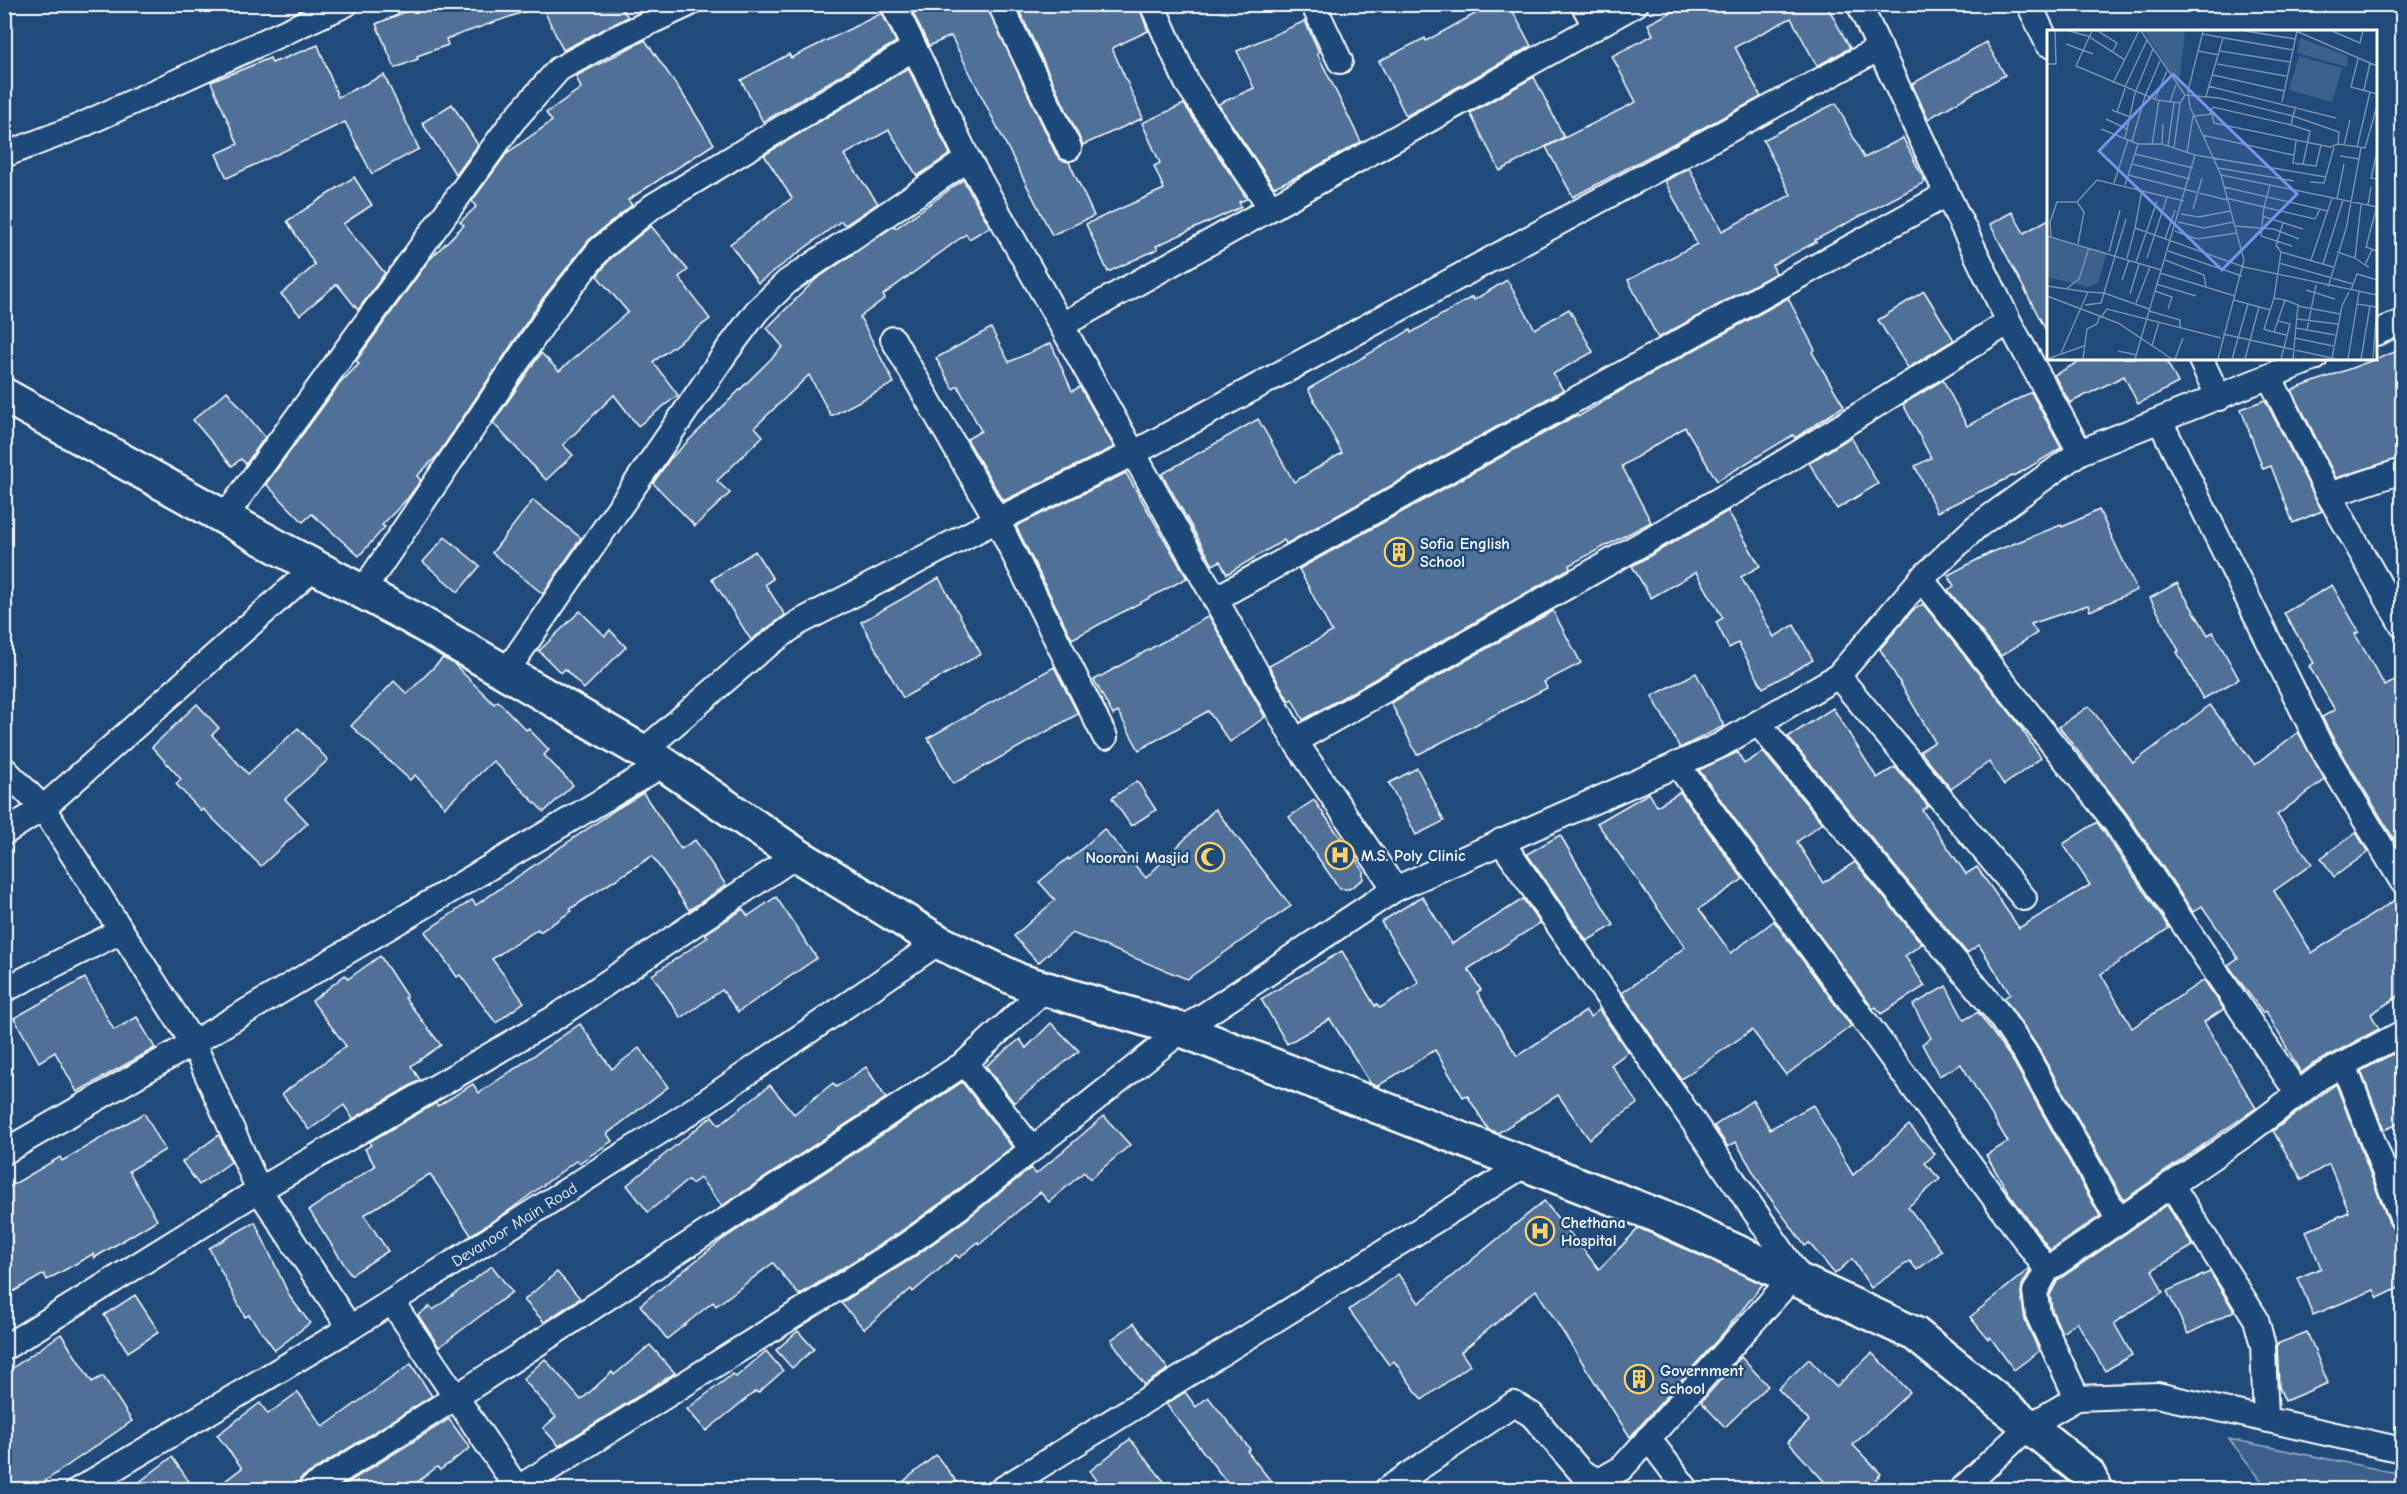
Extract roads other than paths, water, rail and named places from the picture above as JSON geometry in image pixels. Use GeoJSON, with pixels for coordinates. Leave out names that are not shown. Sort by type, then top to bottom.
{"type":"FeatureCollection","features":[{"type":"Feature","properties":{"kind":"street"},"geometry":{"type":"LineString","coordinates":[[4,155],[80,126],[346,4]]}},
{"type":"Feature","properties":{"kind":"street"},"geometry":{"type":"LineString","coordinates":[[224,518],[513,121],[559,69],[612,40],[689,4]]}},
{"type":"Feature","properties":{"kind":"street"},"geometry":{"type":"LineString","coordinates":[[893,4],[968,159],[1295,741],[1395,889]]}},
{"type":"Feature","properties":{"kind":"street"},"geometry":{"type":"LineString","coordinates":[[1000,4],[1069,148]]}},
{"type":"Feature","properties":{"kind":"street"},"geometry":{"type":"LineString","coordinates":[[1152,4],[1187,83],[1271,208]]}},
{"type":"Feature","properties":{"kind":"street"},"geometry":{"type":"LineString","coordinates":[[1313,4],[1340,61]]}},
{"type":"Feature","properties":{"kind":"street"},"geometry":{"type":"LineString","coordinates":[[1583,4],[1596,27]]}},
{"type":"Feature","properties":{"kind":"street"},"geometry":{"type":"LineString","coordinates":[[1062,325],[1636,4]]}},
{"type":"Feature","properties":{"kind":"street"},"geometry":{"type":"LineString","coordinates":[[1859,4],[2009,322],[2080,452]]}},
{"type":"Feature","properties":{"kind":"street"},"geometry":{"type":"LineString","coordinates":[[2029,4],[2047,40]]}},
{"type":"Feature","properties":{"kind":"street"},"geometry":{"type":"LineString","coordinates":[[362,592],[555,306],[600,249],[653,206],[915,48]]}},
{"type":"Feature","properties":{"kind":"street"},"geometry":{"type":"LineString","coordinates":[[4,1152],[192,1043],[653,758],[757,653],[798,623],[997,520],[1134,453],[1880,48]]}},
{"type":"Feature","properties":{"kind":"street"},"geometry":{"type":"LineString","coordinates":[[506,672],[757,311],[787,282],[968,159]]}},
{"type":"Feature","properties":{"kind":"street"},"geometry":{"type":"LineString","coordinates":[[1215,599],[1947,194]]}},
{"type":"Feature","properties":{"kind":"street"},"geometry":{"type":"LineString","coordinates":[[1295,741],[1763,475],[2009,322]]}},
{"type":"Feature","properties":{"kind":"street"},"geometry":{"type":"LineString","coordinates":[[2377,333],[2403,322]]}},
{"type":"Feature","properties":{"kind":"street"},"geometry":{"type":"LineString","coordinates":[[893,339],[997,520],[1105,737]]}},
{"type":"Feature","properties":{"kind":"street"},"geometry":{"type":"LineString","coordinates":[[2201,360],[2219,398]]}},
{"type":"Feature","properties":{"kind":"street"},"geometry":{"type":"LineString","coordinates":[[392,1302],[516,1489],[905,1246],[958,1208],[1182,1030],[1395,889],[1719,746],[1838,676],[1921,579],[1976,527],[2080,452],[2310,360]]}},
{"type":"Feature","properties":{"kind":"street"},"geometry":{"type":"LineString","coordinates":[[2270,378],[2329,495],[2403,625]]}},
{"type":"Feature","properties":{"kind":"street"},"geometry":{"type":"LineString","coordinates":[[4,395],[224,518],[410,616],[506,672],[653,758],[797,855],[939,942],[1020,981],[1182,1030],[1661,1217],[1915,1334],[2087,1473],[2096,1490]]}},
{"type":"Feature","properties":{"kind":"street"},"geometry":{"type":"LineString","coordinates":[[2160,421],[2320,745],[2403,881]]}},
{"type":"Feature","properties":{"kind":"street"},"geometry":{"type":"LineString","coordinates":[[2329,495],[2403,471]]}},
{"type":"Feature","properties":{"kind":"street"},"geometry":{"type":"LineString","coordinates":[[4,833],[43,808],[315,567]]}},
{"type":"Feature","properties":{"kind":"street"},"geometry":{"type":"LineString","coordinates":[[1921,579],[2115,822],[2298,1094]]}},
{"type":"Feature","properties":{"kind":"street"},"geometry":{"type":"LineString","coordinates":[[1838,676],[2024,898]]}},
{"type":"Feature","properties":{"kind":"street"},"geometry":{"type":"LineString","coordinates":[[1758,723],[1997,1012],[2025,1053],[2119,1221]]}},
{"type":"Feature","properties":{"kind":"street"},"geometry":{"type":"LineString","coordinates":[[1677,764],[2047,1270]]}},
{"type":"Feature","properties":{"kind":"street"},"geometry":{"type":"LineString","coordinates":[[4,769],[43,808],[192,1043],[259,1190],[350,1328]]}},
{"type":"Feature","properties":{"kind":"street"},"geometry":{"type":"LineString","coordinates":[[1501,841],[1798,1280]]}},
{"type":"Feature","properties":{"kind":"street"},"geometry":{"type":"LineString","coordinates":[[4,1348],[259,1190],[556,1017],[797,855]]}},
{"type":"Feature","properties":{"kind":"street"},"geometry":{"type":"LineString","coordinates":[[4,990],[121,931]]}},
{"type":"Feature","properties":{"kind":"street","name":"Devanoor Main Road"},"geometry":{"type":"LineString","coordinates":[[78,1490],[350,1328],[683,1117],[939,942]]}},
{"type":"Feature","properties":{"kind":"street"},"geometry":{"type":"LineString","coordinates":[[309,1490],[456,1397],[965,1063],[1046,988]]}},
{"type":"Feature","properties":{"kind":"street"},"geometry":{"type":"LineString","coordinates":[[2077,1398],[2038,1314],[2035,1292],[2047,1270],[2244,1135],[2319,1077],[2403,1033]]}},
{"type":"Feature","properties":{"kind":"street"},"geometry":{"type":"LineString","coordinates":[[965,1063],[1032,1149]]}},
{"type":"Feature","properties":{"kind":"street"},"geometry":{"type":"LineString","coordinates":[[2344,1065],[2403,1218]]}},
{"type":"Feature","properties":{"kind":"street"},"geometry":{"type":"LineString","coordinates":[[1001,1490],[1526,1164]]}},
{"type":"Feature","properties":{"kind":"street"},"geometry":{"type":"LineString","coordinates":[[2171,1184],[2256,1319],[2263,1346],[2266,1419]]}},
{"type":"Feature","properties":{"kind":"street"},"geometry":{"type":"LineString","coordinates":[[1386,1490],[1514,1404],[1532,1415],[1581,1472],[1599,1481],[1622,1468],[1798,1280]]}},
{"type":"Feature","properties":{"kind":"street"},"geometry":{"type":"LineString","coordinates":[[1961,1490],[2030,1426],[2077,1398],[2157,1395],[2403,1450]]}},
{"type":"Feature","properties":{"kind":"street"},"geometry":{"type":"LineString","coordinates":[[1648,1438],[1687,1490]]}},
{"type":"Feature","properties":{"kind":"place","name":"Sofia English School"},"geometry":{"type":"Point","coordinates":[1399,552]}},
{"type":"Feature","properties":{"kind":"place","name":"M.S. Poly Clinic"},"geometry":{"type":"Point","coordinates":[1340,855]}},
{"type":"Feature","properties":{"kind":"place","name":"Noorani Masjid"},"geometry":{"type":"Point","coordinates":[1210,857]}},
{"type":"Feature","properties":{"kind":"place","name":"Chethana Hospital"},"geometry":{"type":"Point","coordinates":[1540,1231]}},
{"type":"Feature","properties":{"kind":"place","name":"Government School"},"geometry":{"type":"Point","coordinates":[1639,1379]}}]}
